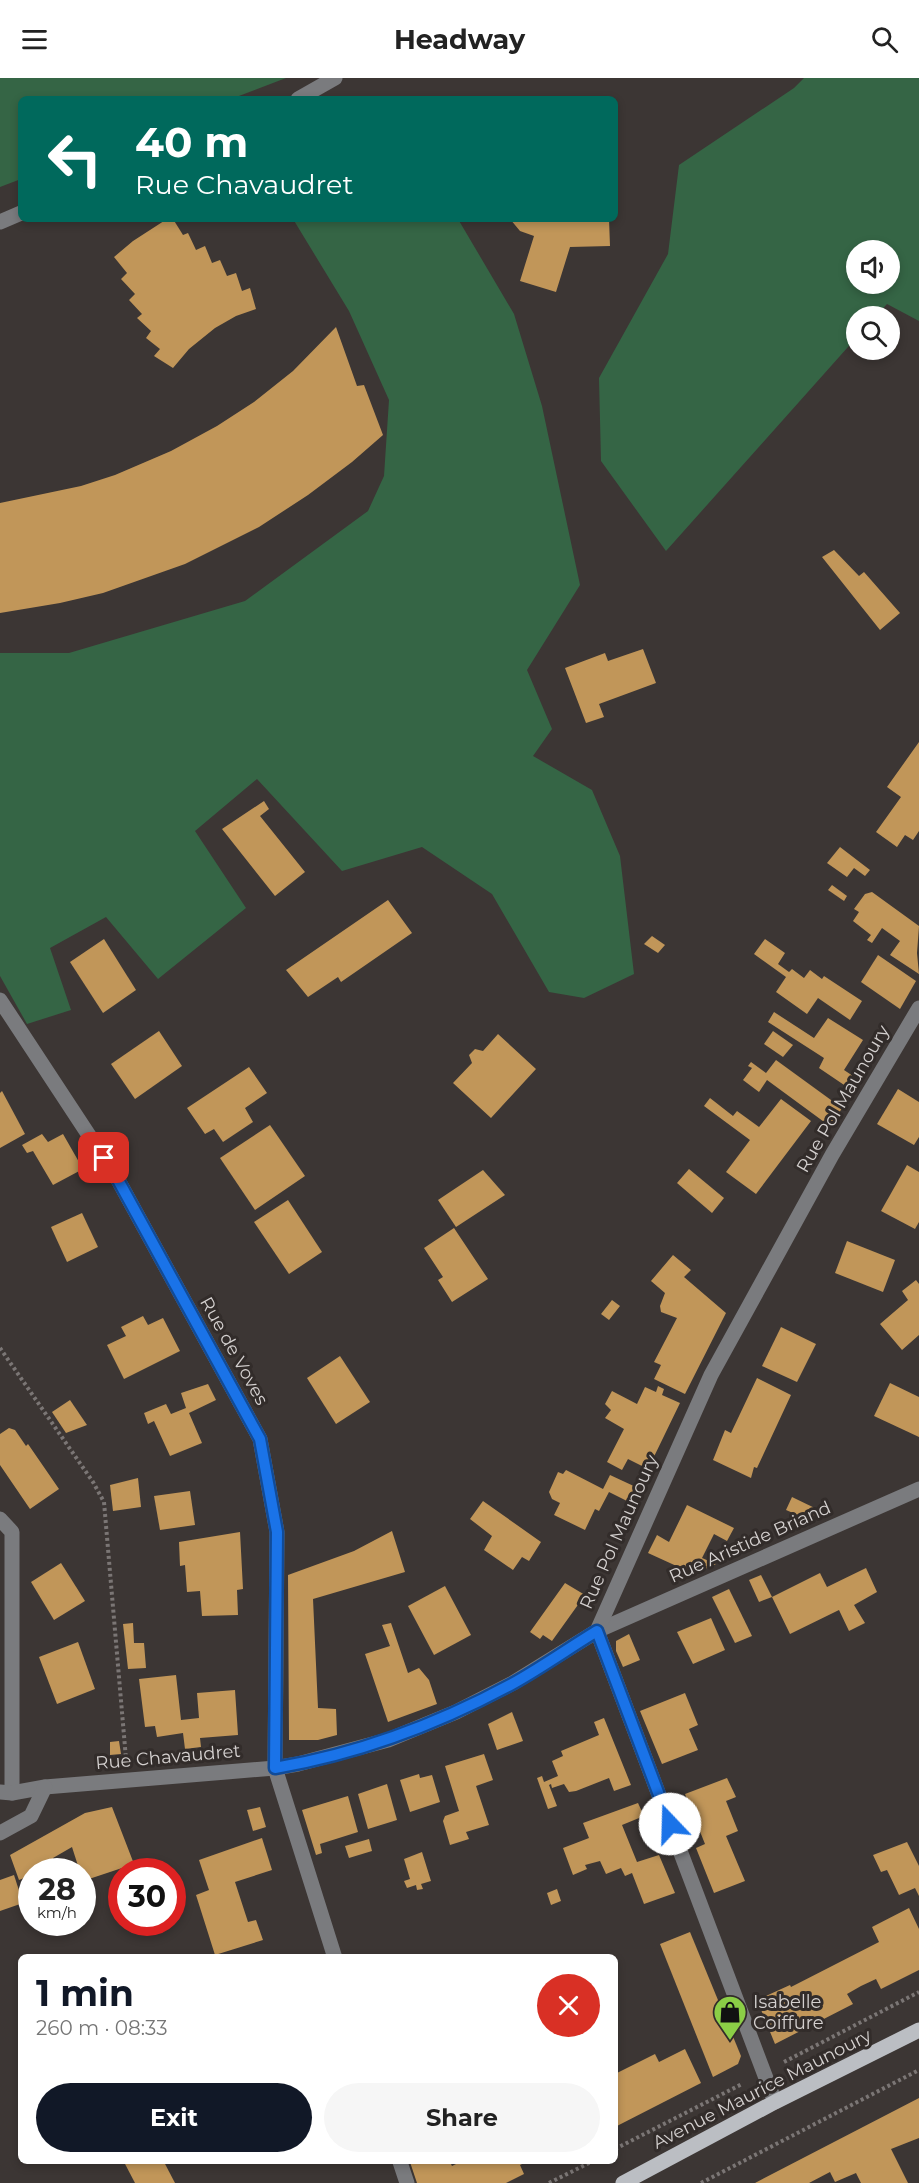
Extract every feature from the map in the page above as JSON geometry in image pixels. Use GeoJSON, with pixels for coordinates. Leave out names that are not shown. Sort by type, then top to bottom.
{"type":"FeatureCollection","features":[{"type":"Feature","properties":{"kind":"main road","name":"Avenue Maurice Maunoury"},"geometry":{"type":"LineString","coordinates":[[623,2183],[775,2102],[919,2030]]}},
{"type":"Feature","properties":{"kind":"street"},"geometry":{"type":"LineString","coordinates":[[303,96],[335,78]]}},
{"type":"Feature","properties":{"kind":"street"},"geometry":{"type":"LineString","coordinates":[[0,222],[18,214]]}},
{"type":"Feature","properties":{"kind":"street","name":"Rue de Voves"},"geometry":{"type":"LineString","coordinates":[[0,1000],[117,1178],[260,1439],[277,1532],[275,1768],[334,1954]]}},
{"type":"Feature","properties":{"kind":"street","name":"Rue Pol Maunoury"},"geometry":{"type":"LineString","coordinates":[[775,2102],[597,1631],[711,1375],[832,1155],[919,1008]]}},
{"type":"Feature","properties":{"kind":"street","name":"Rue Aristide Briand"},"geometry":{"type":"LineString","coordinates":[[597,1631],[919,1489]]}},
{"type":"Feature","properties":{"kind":"street"},"geometry":{"type":"LineString","coordinates":[[0,1519],[12,1532],[6,1792]]}},
{"type":"Feature","properties":{"kind":"street","name":"Rue Chavaudret"},"geometry":{"type":"LineString","coordinates":[[6,1792],[275,1768],[388,1740],[456,1712],[513,1683],[597,1631]]}},
{"type":"Feature","properties":{"kind":"street"},"geometry":{"type":"LineString","coordinates":[[0,1833],[31,1816],[45,1787]]}},
{"type":"Feature","properties":{"kind":"street"},"geometry":{"type":"LineString","coordinates":[[401,2164],[407,2183]]}},
{"type":"Feature","properties":{"kind":"path"},"geometry":{"type":"LineString","coordinates":[[0,1348],[93,1482],[104,1502],[128,1780]]}},
{"type":"Feature","properties":{"kind":"path"},"geometry":{"type":"LineString","coordinates":[[701,2183],[919,2070]]}},
{"type":"Feature","properties":{"kind":"path"},"geometry":{"type":"LineString","coordinates":[[549,2183],[587,2164]]}},
{"type":"Feature","properties":{"kind":"green space"},"geometry":{"type":"Polygon","coordinates":[[[0,78],[286,78],[239,96],[18,96],[18,180],[0,187],[0,78]]]}},
{"type":"Feature","properties":{"kind":"green space"},"geometry":{"type":"Polygon","coordinates":[[[804,78],[919,78],[919,321],[900,311],[900,306],[887,304],[885,306],[846,306],[846,349],[666,551],[601,461],[599,378],[668,254],[679,165],[794,88],[804,78]]]}},
{"type":"Feature","properties":{"kind":"green space"},"geometry":{"type":"Polygon","coordinates":[[[295,222],[460,222],[514,314],[542,406],[580,585],[527,670],[552,729],[533,756],[592,790],[620,856],[634,974],[584,998],[549,992],[492,894],[422,847],[342,871],[257,779],[195,831],[246,908],[158,979],[106,917],[50,948],[71,1010],[27,1024],[0,976],[0,653],[69,653],[245,601],[368,511],[384,476],[389,400],[349,311],[295,222]]]}},
{"type":"Feature","properties":{"kind":"building"},"geometry":{"type":"Polygon","coordinates":[[[162,222],[175,222],[183,235],[188,233],[196,250],[205,246],[212,263],[220,260],[227,276],[236,273],[242,291],[250,288],[256,309],[236,316],[215,328],[189,349],[173,368],[154,356],[160,349],[146,338],[151,331],[137,318],[142,314],[129,300],[135,294],[121,279],[127,273],[114,257],[133,241],[162,222]]]}},
{"type":"Feature","properties":{"kind":"building"},"geometry":{"type":"Polygon","coordinates":[[[512,222],[609,222],[610,246],[570,247],[556,292],[520,281],[534,236],[520,231],[512,222]]]}},
{"type":"Feature","properties":{"kind":"building"},"geometry":{"type":"Polygon","coordinates":[[[336,327],[357,386],[364,385],[383,435],[352,462],[308,495],[259,527],[185,564],[103,593],[0,613],[0,503],[81,486],[115,475],[171,451],[217,426],[254,402],[293,371],[336,327]]]}},
{"type":"Feature","properties":{"kind":"building"},"geometry":{"type":"Polygon","coordinates":[[[834,550],[859,576],[864,572],[900,613],[880,630],[822,557],[834,550]]]}},
{"type":"Feature","properties":{"kind":"building"},"geometry":{"type":"Polygon","coordinates":[[[643,649],[656,683],[599,704],[604,717],[586,723],[565,668],[605,653],[608,661],[643,649]]]}},
{"type":"Feature","properties":{"kind":"building"},"geometry":{"type":"Polygon","coordinates":[[[919,742],[919,831],[913,840],[905,835],[897,847],[876,832],[901,797],[887,787],[919,742]]]}},
{"type":"Feature","properties":{"kind":"building"},"geometry":{"type":"Polygon","coordinates":[[[264,801],[269,809],[260,816],[305,872],[275,896],[222,829],[264,801]]]}},
{"type":"Feature","properties":{"kind":"building"},"geometry":{"type":"Polygon","coordinates":[[[840,847],[870,870],[865,876],[854,868],[847,877],[827,863],[840,847]]]}},
{"type":"Feature","properties":{"kind":"building"},"geometry":{"type":"Polygon","coordinates":[[[832,885],[847,896],[844,901],[828,890],[832,885]]]}},
{"type":"Feature","properties":{"kind":"building"},"geometry":{"type":"Polygon","coordinates":[[[872,892],[919,926],[917,953],[919,974],[890,955],[900,941],[882,928],[872,943],[867,940],[871,935],[853,921],[859,912],[854,909],[865,894],[872,892]]]}},
{"type":"Feature","properties":{"kind":"building"},"geometry":{"type":"Polygon","coordinates":[[[388,900],[412,933],[341,982],[338,977],[308,997],[286,970],[388,900]]]}},
{"type":"Feature","properties":{"kind":"building"},"geometry":{"type":"Polygon","coordinates":[[[652,936],[665,945],[658,953],[644,944],[652,936]]]}},
{"type":"Feature","properties":{"kind":"building"},"geometry":{"type":"Polygon","coordinates":[[[104,939],[136,990],[103,1013],[70,962],[104,939]]]}},
{"type":"Feature","properties":{"kind":"building"},"geometry":{"type":"Polygon","coordinates":[[[765,939],[785,953],[778,964],[789,972],[792,969],[804,978],[810,970],[822,979],[824,976],[862,1001],[850,1020],[818,998],[807,1014],[776,992],[786,977],[754,954],[765,939]]]}},
{"type":"Feature","properties":{"kind":"building"},"geometry":{"type":"Polygon","coordinates":[[[878,955],[916,981],[900,1009],[861,982],[878,955]]]}},
{"type":"Feature","properties":{"kind":"building"},"geometry":{"type":"Polygon","coordinates":[[[774,1012],[814,1038],[828,1018],[863,1040],[844,1070],[859,1080],[853,1091],[819,1068],[824,1058],[768,1022],[774,1012]]]}},
{"type":"Feature","properties":{"kind":"building"},"geometry":{"type":"Polygon","coordinates":[[[159,1031],[182,1066],[135,1099],[111,1064],[159,1031]]]}},
{"type":"Feature","properties":{"kind":"building"},"geometry":{"type":"Polygon","coordinates":[[[773,1031],[793,1045],[783,1057],[764,1044],[773,1031]]]}},
{"type":"Feature","properties":{"kind":"building"},"geometry":{"type":"Polygon","coordinates":[[[498,1034],[536,1069],[491,1118],[453,1083],[472,1063],[469,1055],[475,1049],[483,1051],[498,1034]]]}},
{"type":"Feature","properties":{"kind":"building"},"geometry":{"type":"Polygon","coordinates":[[[776,1060],[842,1108],[831,1127],[767,1080],[759,1092],[743,1080],[752,1068],[748,1066],[751,1062],[766,1073],[776,1060]]]}},
{"type":"Feature","properties":{"kind":"building"},"geometry":{"type":"Polygon","coordinates":[[[249,1067],[267,1093],[245,1108],[253,1122],[223,1142],[214,1129],[205,1134],[187,1108],[249,1067]]]}},
{"type":"Feature","properties":{"kind":"building"},"geometry":{"type":"Polygon","coordinates":[[[898,1089],[919,1102],[919,1137],[914,1145],[877,1124],[898,1089]]]}},
{"type":"Feature","properties":{"kind":"building"},"geometry":{"type":"Polygon","coordinates":[[[2,1091],[25,1134],[0,1148],[0,1093],[2,1091]]]}},
{"type":"Feature","properties":{"kind":"building"},"geometry":{"type":"Polygon","coordinates":[[[710,1098],[733,1116],[737,1111],[759,1127],[781,1099],[811,1121],[756,1194],[726,1172],[750,1140],[704,1106],[710,1098]]]}},
{"type":"Feature","properties":{"kind":"building"},"geometry":{"type":"Polygon","coordinates":[[[270,1125],[305,1176],[255,1210],[220,1158],[270,1125]]]}},
{"type":"Feature","properties":{"kind":"building"},"geometry":{"type":"Polygon","coordinates":[[[42,1134],[48,1142],[63,1134],[83,1169],[53,1185],[33,1151],[27,1153],[22,1145],[42,1134]]]}},
{"type":"Feature","properties":{"kind":"building"},"geometry":{"type":"Polygon","coordinates":[[[907,1165],[919,1172],[919,1222],[915,1229],[881,1211],[907,1165]]]}},
{"type":"Feature","properties":{"kind":"building"},"geometry":{"type":"Polygon","coordinates":[[[689,1169],[724,1198],[712,1213],[677,1183],[689,1169]]]}},
{"type":"Feature","properties":{"kind":"building"},"geometry":{"type":"Polygon","coordinates":[[[483,1170],[505,1195],[456,1227],[438,1200],[483,1170]]]}},
{"type":"Feature","properties":{"kind":"building"},"geometry":{"type":"Polygon","coordinates":[[[288,1200],[322,1252],[289,1274],[254,1222],[288,1200]]]}},
{"type":"Feature","properties":{"kind":"building"},"geometry":{"type":"Polygon","coordinates":[[[82,1213],[98,1247],[67,1262],[51,1227],[82,1213]]]}},
{"type":"Feature","properties":{"kind":"building"},"geometry":{"type":"Polygon","coordinates":[[[454,1228],[488,1279],[452,1302],[438,1280],[443,1277],[424,1248],[454,1228]]]}},
{"type":"Feature","properties":{"kind":"building"},"geometry":{"type":"Polygon","coordinates":[[[847,1241],[895,1260],[883,1292],[835,1273],[847,1241]]]}},
{"type":"Feature","properties":{"kind":"building"},"geometry":{"type":"Polygon","coordinates":[[[673,1255],[691,1270],[684,1277],[726,1313],[685,1394],[654,1379],[661,1365],[654,1362],[677,1318],[661,1312],[660,1306],[665,1293],[651,1281],[673,1255]]]}},
{"type":"Feature","properties":{"kind":"building"},"geometry":{"type":"Polygon","coordinates":[[[916,1280],[919,1284],[919,1335],[902,1350],[880,1324],[908,1300],[902,1291],[916,1280]]]}},
{"type":"Feature","properties":{"kind":"building"},"geometry":{"type":"Polygon","coordinates":[[[612,1300],[620,1306],[609,1320],[601,1314],[612,1300]]]}},
{"type":"Feature","properties":{"kind":"building"},"geometry":{"type":"Polygon","coordinates":[[[143,1316],[148,1325],[163,1318],[180,1351],[124,1379],[107,1345],[126,1336],[121,1327],[143,1316]]]}},
{"type":"Feature","properties":{"kind":"building"},"geometry":{"type":"Polygon","coordinates":[[[781,1327],[816,1344],[797,1382],[762,1366],[781,1327]]]}},
{"type":"Feature","properties":{"kind":"building"},"geometry":{"type":"Polygon","coordinates":[[[340,1356],[370,1402],[336,1424],[307,1378],[340,1356]]]}},
{"type":"Feature","properties":{"kind":"building"},"geometry":{"type":"Polygon","coordinates":[[[757,1378],[791,1395],[757,1468],[754,1467],[751,1478],[713,1460],[725,1430],[731,1433],[757,1378]]]}},
{"type":"Feature","properties":{"kind":"building"},"geometry":{"type":"Polygon","coordinates":[[[890,1383],[919,1397],[919,1437],[874,1416],[890,1383]]]}},
{"type":"Feature","properties":{"kind":"building"},"geometry":{"type":"Polygon","coordinates":[[[208,1384],[216,1400],[189,1413],[202,1443],[170,1456],[154,1421],[148,1424],[144,1413],[166,1404],[171,1414],[186,1408],[181,1393],[208,1384]]]}},
{"type":"Feature","properties":{"kind":"building"},"geometry":{"type":"Polygon","coordinates":[[[658,1386],[664,1389],[662,1395],[680,1403],[648,1469],[628,1459],[622,1470],[607,1462],[624,1429],[605,1418],[611,1410],[605,1404],[612,1391],[637,1404],[645,1387],[656,1392],[658,1386]]]}},
{"type":"Feature","properties":{"kind":"building"},"geometry":{"type":"Polygon","coordinates":[[[70,1400],[87,1425],[66,1433],[52,1412],[70,1400]]]}},
{"type":"Feature","properties":{"kind":"building"},"geometry":{"type":"Polygon","coordinates":[[[9,1428],[15,1430],[26,1446],[28,1444],[59,1489],[30,1509],[0,1465],[0,1434],[9,1428]]]}},
{"type":"Feature","properties":{"kind":"building"},"geometry":{"type":"Polygon","coordinates":[[[566,1470],[603,1489],[610,1475],[638,1488],[631,1503],[609,1492],[599,1511],[595,1509],[585,1530],[554,1515],[560,1503],[552,1499],[549,1492],[558,1472],[563,1474],[566,1470]]]}},
{"type":"Feature","properties":{"kind":"building"},"geometry":{"type":"Polygon","coordinates":[[[138,1478],[141,1507],[113,1511],[110,1485],[138,1478]]]}},
{"type":"Feature","properties":{"kind":"building"},"geometry":{"type":"Polygon","coordinates":[[[190,1491],[195,1525],[160,1530],[154,1496],[190,1491]]]}},
{"type":"Feature","properties":{"kind":"building"},"geometry":{"type":"Polygon","coordinates":[[[792,1497],[823,1512],[807,1519],[786,1510],[792,1497]]]}},
{"type":"Feature","properties":{"kind":"building"},"geometry":{"type":"Polygon","coordinates":[[[483,1501],[541,1542],[529,1561],[522,1557],[513,1570],[484,1550],[492,1536],[470,1519],[483,1501]]]}},
{"type":"Feature","properties":{"kind":"building"},"geometry":{"type":"Polygon","coordinates":[[[687,1505],[734,1528],[727,1541],[714,1534],[702,1558],[716,1564],[694,1574],[648,1553],[657,1535],[669,1542],[687,1505]]]}},
{"type":"Feature","properties":{"kind":"building"},"geometry":{"type":"Polygon","coordinates":[[[392,1531],[405,1572],[313,1599],[318,1708],[336,1709],[337,1735],[318,1740],[289,1740],[288,1575],[354,1551],[392,1531]]]}},
{"type":"Feature","properties":{"kind":"building"},"geometry":{"type":"Polygon","coordinates":[[[240,1532],[243,1589],[237,1590],[238,1615],[202,1616],[200,1591],[187,1592],[185,1565],[180,1566],[179,1542],[240,1532]]]}},
{"type":"Feature","properties":{"kind":"building"},"geometry":{"type":"Polygon","coordinates":[[[61,1563],[85,1601],[54,1620],[31,1582],[61,1563]]]}},
{"type":"Feature","properties":{"kind":"building"},"geometry":{"type":"Polygon","coordinates":[[[866,1568],[877,1592],[854,1605],[865,1623],[849,1631],[839,1610],[790,1634],[772,1597],[820,1573],[827,1587],[866,1568]]]}},
{"type":"Feature","properties":{"kind":"building"},"geometry":{"type":"Polygon","coordinates":[[[761,1575],[772,1597],[759,1602],[749,1580],[761,1575]]]}},
{"type":"Feature","properties":{"kind":"building"},"geometry":{"type":"Polygon","coordinates":[[[565,1583],[585,1595],[552,1641],[543,1635],[540,1639],[530,1632],[565,1583]]]}},
{"type":"Feature","properties":{"kind":"building"},"geometry":{"type":"Polygon","coordinates":[[[445,1586],[471,1635],[434,1655],[408,1606],[445,1586]]]}},
{"type":"Feature","properties":{"kind":"building"},"geometry":{"type":"Polygon","coordinates":[[[729,1589],[752,1636],[735,1643],[712,1597],[729,1589]]]}},
{"type":"Feature","properties":{"kind":"building"},"geometry":{"type":"Polygon","coordinates":[[[711,1618],[725,1650],[693,1664],[677,1632],[711,1618]]]}},
{"type":"Feature","properties":{"kind":"building"},"geometry":{"type":"Polygon","coordinates":[[[133,1623],[134,1643],[144,1643],[146,1668],[128,1669],[123,1624],[133,1623]]]}},
{"type":"Feature","properties":{"kind":"building"},"geometry":{"type":"Polygon","coordinates":[[[391,1623],[408,1673],[419,1668],[429,1680],[437,1704],[388,1722],[365,1654],[390,1646],[382,1625],[391,1623]]]}},
{"type":"Feature","properties":{"kind":"building"},"geometry":{"type":"Polygon","coordinates":[[[629,1634],[640,1660],[623,1667],[616,1651],[616,1641],[629,1634]]]}},
{"type":"Feature","properties":{"kind":"building"},"geometry":{"type":"Polygon","coordinates":[[[78,1642],[95,1689],[57,1704],[39,1657],[78,1642]]]}},
{"type":"Feature","properties":{"kind":"building"},"geometry":{"type":"Polygon","coordinates":[[[176,1675],[181,1720],[199,1718],[197,1693],[235,1690],[238,1735],[200,1738],[201,1747],[185,1749],[183,1733],[157,1737],[155,1726],[145,1727],[139,1679],[176,1675]]]}},
{"type":"Feature","properties":{"kind":"building"},"geometry":{"type":"Polygon","coordinates":[[[685,1693],[698,1725],[689,1729],[698,1750],[662,1764],[640,1711],[685,1693]]]}},
{"type":"Feature","properties":{"kind":"building"},"geometry":{"type":"Polygon","coordinates":[[[512,1712],[523,1741],[497,1750],[488,1724],[512,1712]]]}},
{"type":"Feature","properties":{"kind":"building"},"geometry":{"type":"Polygon","coordinates":[[[604,1718],[631,1785],[614,1791],[609,1778],[569,1792],[564,1784],[552,1788],[551,1784],[549,1785],[557,1806],[548,1809],[537,1778],[542,1776],[544,1782],[558,1776],[552,1761],[563,1756],[561,1751],[599,1735],[594,1722],[604,1718]]]}},
{"type":"Feature","properties":{"kind":"building"},"geometry":{"type":"Polygon","coordinates":[[[119,1741],[121,1754],[110,1755],[110,1742],[119,1741]]]}},
{"type":"Feature","properties":{"kind":"building"},"geometry":{"type":"Polygon","coordinates":[[[484,1754],[493,1780],[476,1786],[489,1825],[466,1832],[469,1839],[450,1845],[443,1821],[445,1816],[459,1811],[445,1766],[484,1754]]]}},
{"type":"Feature","properties":{"kind":"building"},"geometry":{"type":"Polygon","coordinates":[[[419,1774],[420,1778],[432,1775],[440,1802],[410,1812],[400,1780],[419,1774]]]}},
{"type":"Feature","properties":{"kind":"building"},"geometry":{"type":"Polygon","coordinates":[[[727,1778],[736,1797],[726,1801],[738,1831],[726,1836],[745,1881],[714,1893],[696,1848],[705,1844],[685,1794],[727,1778]]]}},
{"type":"Feature","properties":{"kind":"building"},"geometry":{"type":"Polygon","coordinates":[[[387,1784],[397,1820],[368,1829],[358,1794],[387,1784]]]}},
{"type":"Feature","properties":{"kind":"building"},"geometry":{"type":"Polygon","coordinates":[[[348,1796],[358,1832],[320,1844],[322,1853],[316,1855],[302,1810],[348,1796]]]}},
{"type":"Feature","properties":{"kind":"building"},"geometry":{"type":"Polygon","coordinates":[[[638,1803],[644,1816],[622,1825],[637,1862],[659,1855],[675,1893],[644,1904],[632,1873],[625,1876],[621,1868],[606,1874],[600,1861],[585,1865],[587,1869],[573,1875],[563,1848],[589,1838],[583,1823],[638,1803]]]}},
{"type":"Feature","properties":{"kind":"building"},"geometry":{"type":"Polygon","coordinates":[[[112,1807],[132,1858],[108,1858],[108,1873],[96,1877],[96,1858],[76,1858],[72,1847],[53,1858],[18,1858],[18,1877],[10,1855],[85,1813],[112,1807]]]}},
{"type":"Feature","properties":{"kind":"building"},"geometry":{"type":"Polygon","coordinates":[[[260,1807],[266,1827],[253,1831],[247,1810],[260,1807]]]}},
{"type":"Feature","properties":{"kind":"building"},"geometry":{"type":"Polygon","coordinates":[[[262,1838],[272,1870],[235,1882],[248,1922],[256,1920],[263,1940],[215,1954],[196,1895],[209,1890],[199,1860],[262,1838]]]}},
{"type":"Feature","properties":{"kind":"building"},"geometry":{"type":"Polygon","coordinates":[[[369,1839],[372,1851],[349,1858],[345,1846],[369,1839]]]}},
{"type":"Feature","properties":{"kind":"building"},"geometry":{"type":"Polygon","coordinates":[[[907,1842],[919,1866],[919,1896],[915,1888],[899,1895],[887,1870],[881,1872],[873,1855],[907,1842]]]}},
{"type":"Feature","properties":{"kind":"building"},"geometry":{"type":"Polygon","coordinates":[[[422,1852],[431,1881],[421,1884],[423,1889],[417,1890],[416,1885],[407,1888],[404,1881],[410,1879],[404,1859],[422,1852]]]}},
{"type":"Feature","properties":{"kind":"building"},"geometry":{"type":"Polygon","coordinates":[[[14,1875],[18,1887],[18,1905],[0,1911],[0,1880],[14,1875]]]}},
{"type":"Feature","properties":{"kind":"building"},"geometry":{"type":"Polygon","coordinates":[[[557,1889],[561,1901],[551,1905],[547,1893],[557,1889]]]}},
{"type":"Feature","properties":{"kind":"building"},"geometry":{"type":"Polygon","coordinates":[[[909,1908],[919,1929],[919,1970],[881,1989],[876,1979],[861,1986],[847,1994],[853,2004],[775,2044],[757,2000],[790,1985],[791,1987],[879,1942],[872,1927],[909,1908]]]}},
{"type":"Feature","properties":{"kind":"building"},"geometry":{"type":"Polygon","coordinates":[[[690,1932],[741,2056],[738,2064],[713,2077],[660,1944],[690,1932]]]}},
{"type":"Feature","properties":{"kind":"building"},"geometry":{"type":"Polygon","coordinates":[[[685,2049],[701,2083],[618,2125],[618,2072],[655,2054],[659,2062],[685,2049]]]}},
{"type":"Feature","properties":{"kind":"building"},"geometry":{"type":"Polygon","coordinates":[[[919,2098],[919,2138],[891,2149],[908,2183],[861,2183],[856,2173],[835,2182],[830,2172],[809,2183],[755,2183],[919,2098]]]}},
{"type":"Feature","properties":{"kind":"building"},"geometry":{"type":"Polygon","coordinates":[[[125,2164],[165,2164],[175,2183],[135,2183],[125,2164]]]}},
{"type":"Feature","properties":{"kind":"building"},"geometry":{"type":"Polygon","coordinates":[[[411,2164],[451,2164],[452,2166],[456,2164],[522,2164],[520,2165],[524,2174],[506,2183],[417,2183],[411,2164]]]}},
{"type":"Feature","properties":{"kind":"place","name":"Isabelle Coiffure"},"geometry":{"type":"Point","coordinates":[730,2041]}},
{"type":"Feature","properties":{"kind":"route"},"geometry":{"type":"LineString","coordinates":[[104,1158],[260,1439],[277,1532],[275,1768],[388,1740],[456,1712],[513,1683],[597,1631],[670,1824]]}}]}
